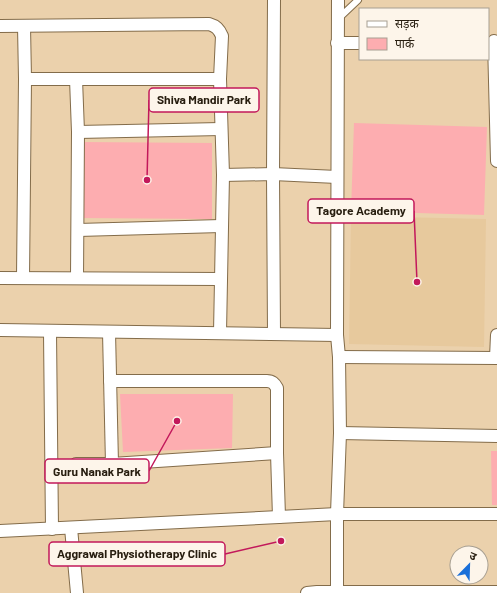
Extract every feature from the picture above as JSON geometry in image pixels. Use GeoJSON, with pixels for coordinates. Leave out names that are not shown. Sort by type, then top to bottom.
{"type":"FeatureCollection","features":[{"type":"Feature","properties":{"kind":"street"},"geometry":{"type":"LineString","coordinates":[[274,0],[274,333]]}},
{"type":"Feature","properties":{"kind":"street"},"geometry":{"type":"LineString","coordinates":[[337,593],[337,514],[340,433],[339,357],[337,335],[338,0]]}},
{"type":"Feature","properties":{"kind":"street"},"geometry":{"type":"LineString","coordinates":[[0,26],[209,24],[219,29],[222,36],[220,79],[223,175],[220,333]]}},
{"type":"Feature","properties":{"kind":"street"},"geometry":{"type":"LineString","coordinates":[[23,278],[25,79],[24,26]]}},
{"type":"Feature","properties":{"kind":"street"},"geometry":{"type":"LineString","coordinates":[[493,41],[497,161]]}},
{"type":"Feature","properties":{"kind":"street"},"geometry":{"type":"LineString","coordinates":[[337,43],[359,43]]}},
{"type":"Feature","properties":{"kind":"street"},"geometry":{"type":"LineString","coordinates":[[25,79],[220,79]]}},
{"type":"Feature","properties":{"kind":"street"},"geometry":{"type":"LineString","coordinates":[[76,79],[78,132],[77,278]]}},
{"type":"Feature","properties":{"kind":"street"},"geometry":{"type":"LineString","coordinates":[[78,132],[221,128]]}},
{"type":"Feature","properties":{"kind":"street"},"geometry":{"type":"LineString","coordinates":[[223,175],[273,174],[337,177]]}},
{"type":"Feature","properties":{"kind":"street"},"geometry":{"type":"LineString","coordinates":[[78,230],[221,226]]}},
{"type":"Feature","properties":{"kind":"street"},"geometry":{"type":"LineString","coordinates":[[0,278],[221,280]]}},
{"type":"Feature","properties":{"kind":"street"},"geometry":{"type":"LineString","coordinates":[[0,330],[50,332],[274,333],[337,335]]}},
{"type":"Feature","properties":{"kind":"street"},"geometry":{"type":"LineString","coordinates":[[50,332],[52,529]]}},
{"type":"Feature","properties":{"kind":"street"},"geometry":{"type":"LineString","coordinates":[[108,332],[112,464]]}},
{"type":"Feature","properties":{"kind":"street"},"geometry":{"type":"LineString","coordinates":[[339,357],[497,358],[497,335]]}},
{"type":"Feature","properties":{"kind":"street"},"geometry":{"type":"LineString","coordinates":[[110,381],[270,381],[275,384],[279,517]]}},
{"type":"Feature","properties":{"kind":"street"},"geometry":{"type":"LineString","coordinates":[[340,433],[497,436]]}},
{"type":"Feature","properties":{"kind":"street"},"geometry":{"type":"LineString","coordinates":[[76,464],[112,464],[277,453]]}},
{"type":"Feature","properties":{"kind":"street"},"geometry":{"type":"LineString","coordinates":[[0,531],[337,514],[497,514]]}},
{"type":"Feature","properties":{"kind":"street"},"geometry":{"type":"LineString","coordinates":[[71,528],[77,593]]}},
{"type":"Feature","properties":{"kind":"street"},"geometry":{"type":"LineString","coordinates":[[307,593],[497,592]]}},
{"type":"Feature","properties":{"kind":"lane"},"geometry":{"type":"LineString","coordinates":[[337,19],[358,0]]}},
{"type":"Feature","properties":{"kind":"shaded area"},"geometry":{"type":"Polygon","coordinates":[[[351,216],[486,219],[484,347],[349,344],[351,216]]]}},
{"type":"Feature","properties":{"kind":"green space"},"geometry":{"type":"Polygon","coordinates":[[[354,123],[487,127],[484,215],[351,211],[354,123]]]}},
{"type":"Feature","properties":{"kind":"green space"},"geometry":{"type":"Polygon","coordinates":[[[81,142],[212,143],[212,219],[81,218],[81,142]]]}},
{"type":"Feature","properties":{"kind":"green space"},"geometry":{"type":"Polygon","coordinates":[[[120,394],[233,394],[232,448],[123,452],[120,394]]]}},
{"type":"Feature","properties":{"kind":"green space"},"geometry":{"type":"Polygon","coordinates":[[[491,451],[497,451],[497,505],[492,505],[491,451]]]}},
{"type":"Feature","properties":{"kind":"place","name":"Shiva Mandir Park"},"geometry":{"type":"Point","coordinates":[147,180]}},
{"type":"Feature","properties":{"kind":"place","name":"Tagore Academy"},"geometry":{"type":"Point","coordinates":[417,282]}},
{"type":"Feature","properties":{"kind":"place","name":"Guru Nanak Park"},"geometry":{"type":"Point","coordinates":[177,421]}},
{"type":"Feature","properties":{"kind":"place","name":"Aggrawal Physiotherapy Clinic"},"geometry":{"type":"Point","coordinates":[281,541]}}]}
